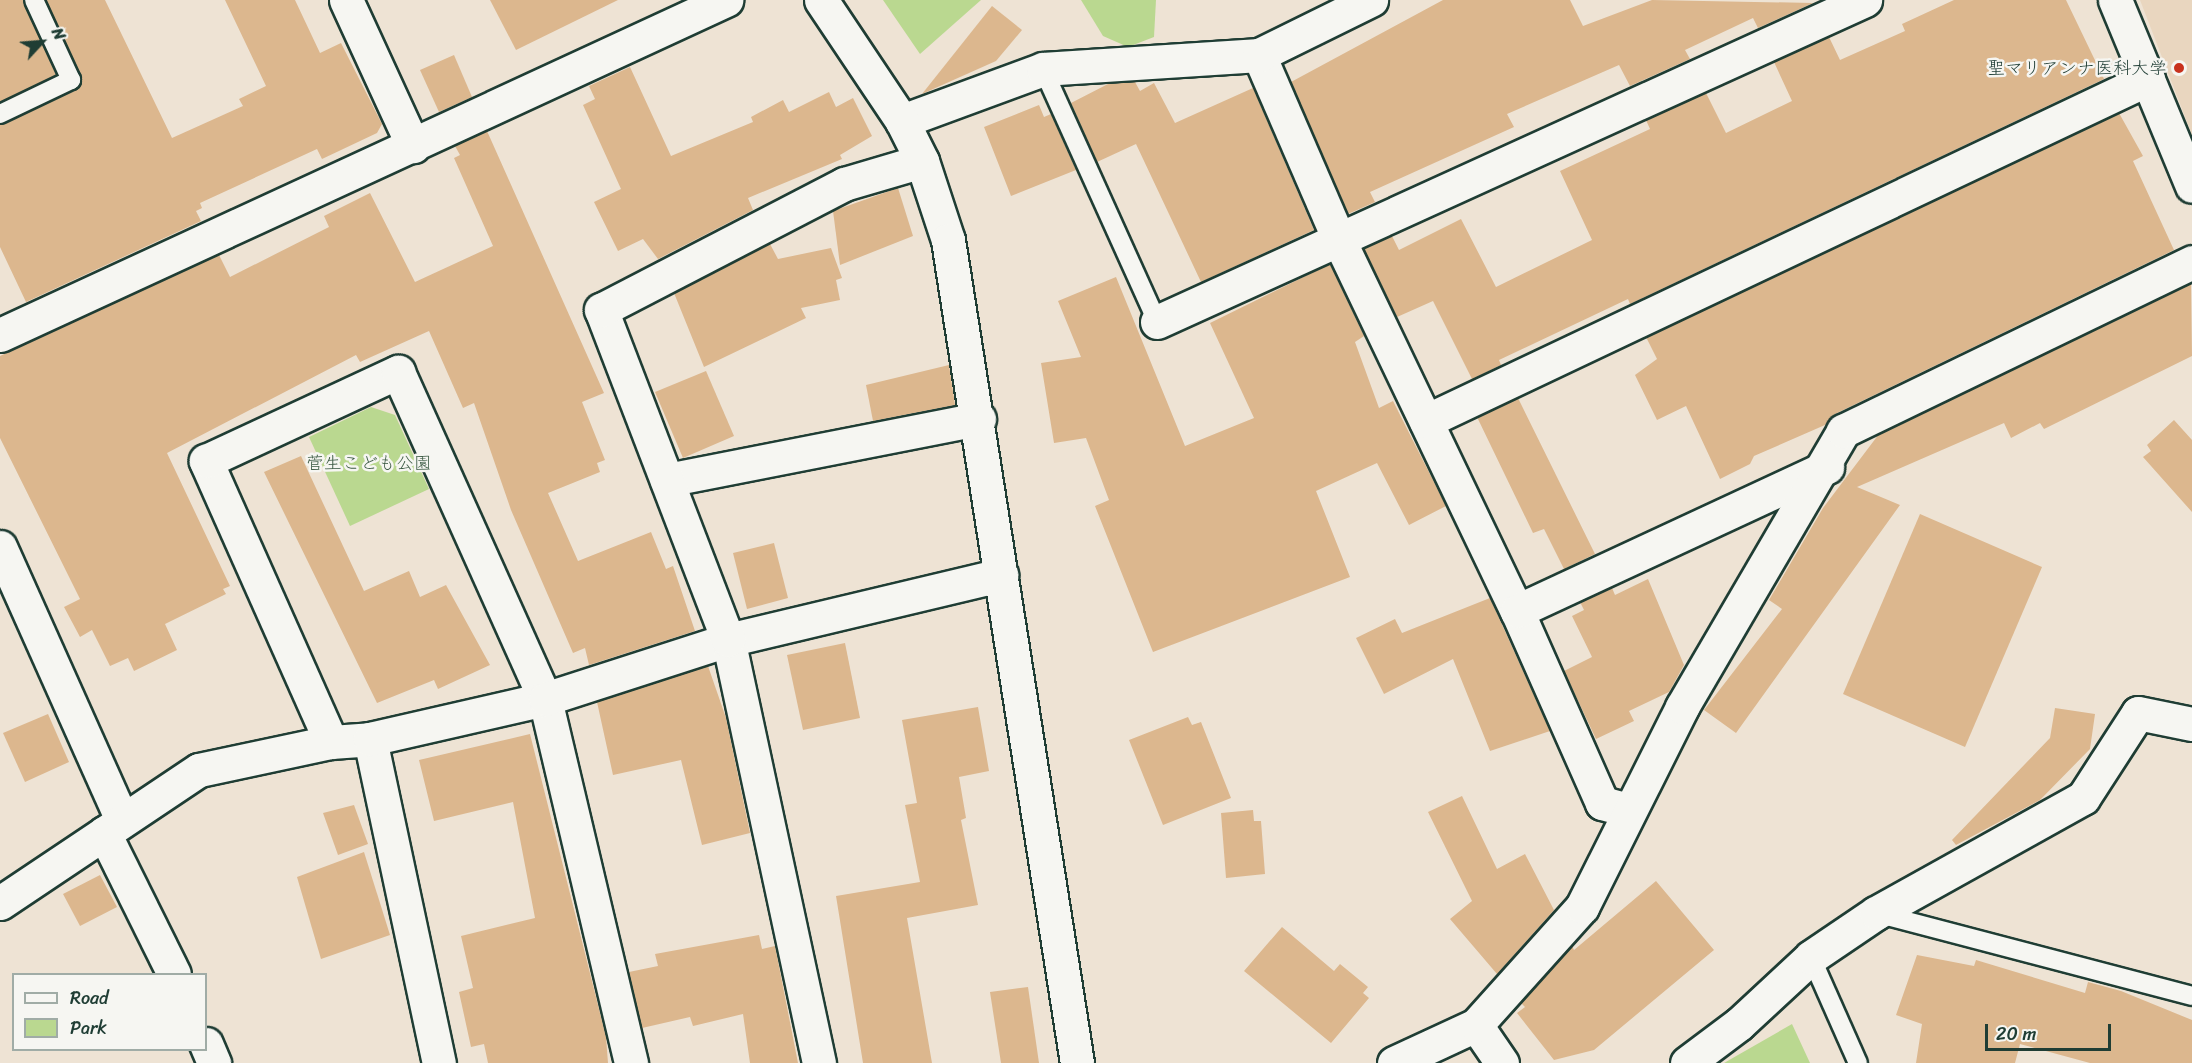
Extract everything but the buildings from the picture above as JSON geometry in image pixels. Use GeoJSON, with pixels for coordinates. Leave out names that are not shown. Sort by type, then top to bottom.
{"type":"FeatureCollection","features":[{"type":"Feature","properties":{"kind":"street"},"geometry":{"type":"LineString","coordinates":[[346,0],[413,146]]}},
{"type":"Feature","properties":{"kind":"street"},"geometry":{"type":"LineString","coordinates":[[0,335],[726,0]]}},
{"type":"Feature","properties":{"kind":"street"},"geometry":{"type":"LineString","coordinates":[[821,0],[902,121],[922,161],[948,240],[979,419],[1077,1063]]}},
{"type":"Feature","properties":{"kind":"street"},"geometry":{"type":"LineString","coordinates":[[902,121],[1043,69],[1258,55],[1371,0]]}},
{"type":"Feature","properties":{"kind":"street"},"geometry":{"type":"LineString","coordinates":[[1157,322],[1865,0]]}},
{"type":"Feature","properties":{"kind":"street"},"geometry":{"type":"LineString","coordinates":[[2115,0],[2192,186]]}},
{"type":"Feature","properties":{"kind":"street"},"geometry":{"type":"LineString","coordinates":[[1258,55],[1339,240],[1517,611],[1602,803],[1628,810]]}},
{"type":"Feature","properties":{"kind":"street"},"geometry":{"type":"LineString","coordinates":[[1426,421],[2148,79]]}},
{"type":"Feature","properties":{"kind":"street"},"geometry":{"type":"LineString","coordinates":[[819,1063],[728,640],[601,310],[844,184],[922,161]]}},
{"type":"Feature","properties":{"kind":"street"},"geometry":{"type":"LineString","coordinates":[[1394,1063],[1476,1025],[1582,907],[1628,810],[1682,707],[1827,467],[1843,431],[2192,262]]}},
{"type":"Feature","properties":{"kind":"street"},"geometry":{"type":"LineString","coordinates":[[331,742],[206,461],[398,372],[545,699],[631,1063]]}},
{"type":"Feature","properties":{"kind":"street"},"geometry":{"type":"LineString","coordinates":[[667,480],[979,419]]}},
{"type":"Feature","properties":{"kind":"street"},"geometry":{"type":"LineString","coordinates":[[1517,611],[1827,467]]}},
{"type":"Feature","properties":{"kind":"street"},"geometry":{"type":"LineString","coordinates":[[0,547],[173,973]]}},
{"type":"Feature","properties":{"kind":"street"},"geometry":{"type":"LineString","coordinates":[[0,903],[112,825],[199,770],[331,742],[370,739],[545,699],[728,640],[1001,574]]}},
{"type":"Feature","properties":{"kind":"street"},"geometry":{"type":"LineString","coordinates":[[1687,1063],[1739,1024],[1810,957],[1876,913],[2083,798],[2138,713],[2192,724]]}},
{"type":"Feature","properties":{"kind":"street"},"geometry":{"type":"LineString","coordinates":[[370,739],[439,1063]]}},
{"type":"Feature","properties":{"kind":"street"},"geometry":{"type":"LineString","coordinates":[[1476,1025],[1502,1063]]}},
{"type":"Feature","properties":{"kind":"street"},"geometry":{"type":"LineString","coordinates":[[207,1046],[214,1063]]}},
{"type":"Feature","properties":{"kind":"lane"},"geometry":{"type":"LineString","coordinates":[[0,114],[71,80],[34,0]]}},
{"type":"Feature","properties":{"kind":"lane"},"geometry":{"type":"LineString","coordinates":[[1043,69],[1157,322]]}},
{"type":"Feature","properties":{"kind":"lane"},"geometry":{"type":"LineString","coordinates":[[1876,913],[2192,996]]}},
{"type":"Feature","properties":{"kind":"lane"},"geometry":{"type":"LineString","coordinates":[[1810,957],[1858,1063]]}},
{"type":"Feature","properties":{"kind":"shaded area","name":"聖マリアンナ医科大学"},"geometry":{"type":"Polygon","coordinates":[[[2140,0],[2192,0],[2192,135],[2140,0]]]}},
{"type":"Feature","properties":{"kind":"green space"},"geometry":{"type":"Polygon","coordinates":[[[883,0],[981,0],[920,54],[883,0]]]}},
{"type":"Feature","properties":{"kind":"green space"},"geometry":{"type":"Polygon","coordinates":[[[1081,0],[1156,0],[1154,37],[1128,47],[1103,36],[1081,0]]]}},
{"type":"Feature","properties":{"kind":"green space","name":"菅生こども公園"},"geometry":{"type":"Polygon","coordinates":[[[371,407],[395,415],[429,489],[350,526],[309,437],[371,407]]]}},
{"type":"Feature","properties":{"kind":"green space"},"geometry":{"type":"Polygon","coordinates":[[[1792,1024],[1810,1063],[1724,1063],[1792,1024]]]}},
{"type":"Feature","properties":{"kind":"place","name":"聖マリアンナ医科大学"},"geometry":{"type":"Point","coordinates":[2179,68]}}]}
